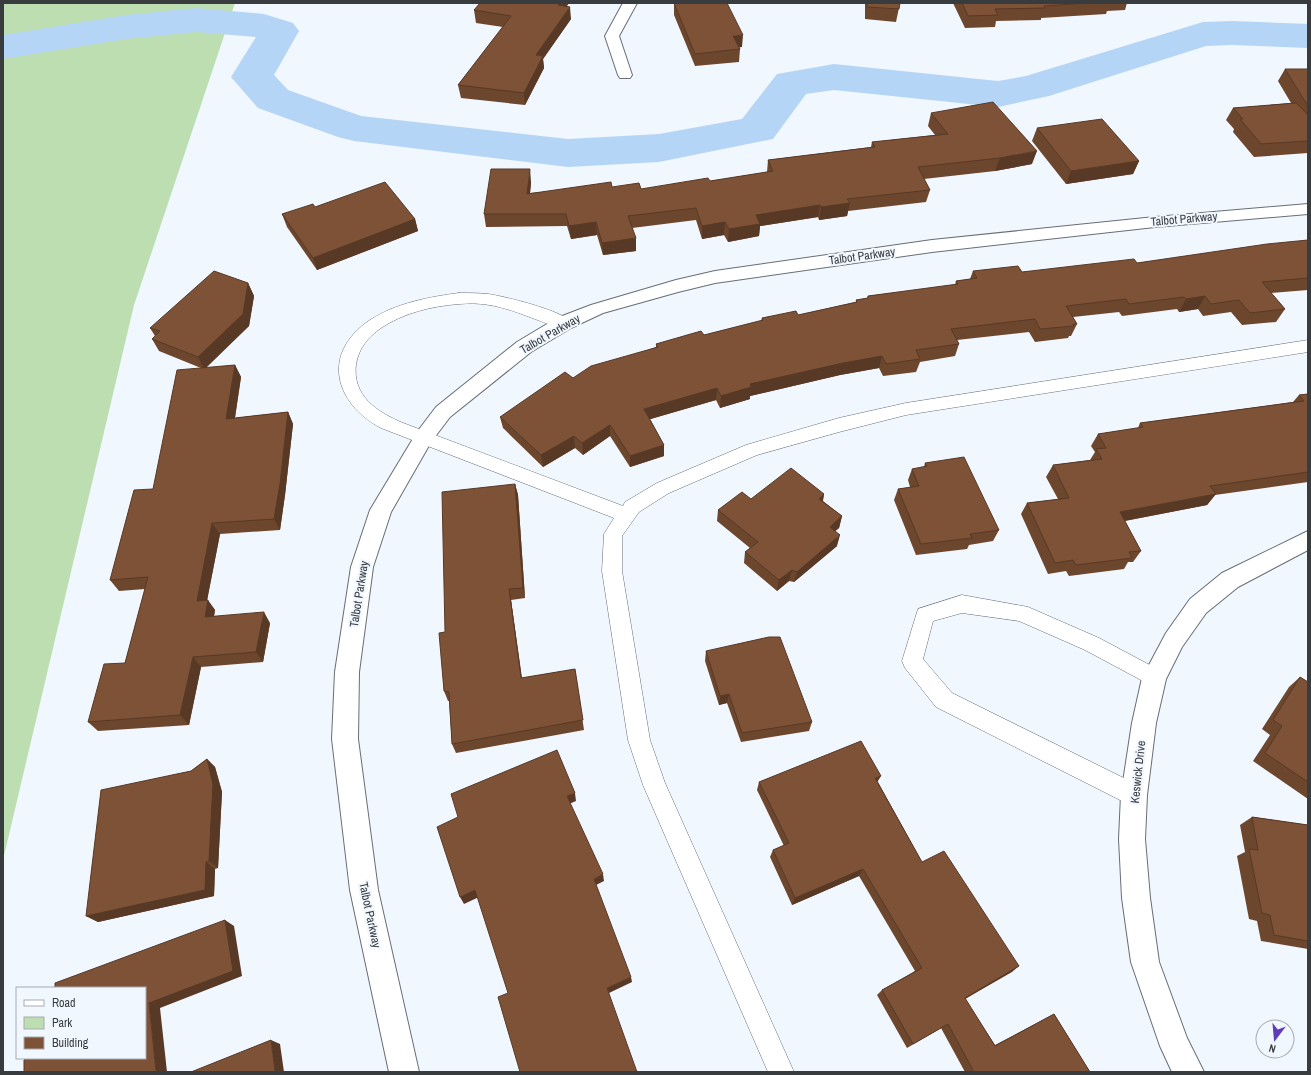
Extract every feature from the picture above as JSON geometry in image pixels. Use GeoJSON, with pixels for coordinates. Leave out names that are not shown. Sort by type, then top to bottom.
{"type":"FeatureCollection","features":[{"type":"Feature","properties":{"kind":"street"},"geometry":{"type":"LineString","coordinates":[[625,75],[612,36],[630,3]]}},
{"type":"Feature","properties":{"kind":"street","name":"Talbot Parkway"},"geometry":{"type":"LineString","coordinates":[[404,1072],[364,890],[352,805],[345,738],[347,672],[362,567],[381,510],[424,437],[443,412],[524,346],[564,323],[597,309],[676,286],[715,278],[939,246],[1155,222],[1308,210]]}},
{"type":"Feature","properties":{"kind":"street","name":"Keswick Drive"},"geometry":{"type":"LineString","coordinates":[[1189,1072],[1175,1046],[1145,962],[1136,898],[1132,839],[1134,795],[1144,723],[1154,678],[1174,640],[1198,606],[1230,580],[1308,540]]}},
{"type":"Feature","properties":{"kind":"lane"},"geometry":{"type":"LineString","coordinates":[[564,323],[519,304],[477,298],[443,299],[410,307],[381,320],[356,341],[346,361],[348,388],[363,407],[384,421],[521,476],[627,515]]}},
{"type":"Feature","properties":{"kind":"lane"},"geometry":{"type":"LineString","coordinates":[[781,1072],[654,785],[639,740],[612,571],[613,534],[632,507],[663,488],[752,450],[839,425],[906,409],[1308,346]]}},
{"type":"Feature","properties":{"kind":"lane"},"geometry":{"type":"LineString","coordinates":[[1134,795],[944,700],[912,661],[925,615],[962,604],[1021,613],[1092,644],[1154,678]]}},
{"type":"Feature","properties":{"kind":"green space"},"geometry":{"type":"Polygon","coordinates":[[[3,3],[235,3],[134,305],[3,860],[3,3]]]}},
{"type":"Feature","properties":{"kind":"building"},"geometry":{"type":"Polygon","coordinates":[[[480,3],[560,3],[558,5],[570,7],[536,55],[543,56],[524,93],[458,85],[511,16],[474,10],[480,3]]]}},
{"type":"Feature","properties":{"kind":"building"},"geometry":{"type":"Polygon","coordinates":[[[674,3],[727,3],[743,35],[733,36],[740,49],[695,54],[674,3]]]}},
{"type":"Feature","properties":{"kind":"building"},"geometry":{"type":"Polygon","coordinates":[[[867,3],[900,3],[899,9],[867,7],[867,3]]]}},
{"type":"Feature","properties":{"kind":"building"},"geometry":{"type":"Polygon","coordinates":[[[962,3],[1088,3],[1044,6],[1045,8],[995,9],[998,15],[968,16],[962,3]]]}},
{"type":"Feature","properties":{"kind":"building"},"geometry":{"type":"Polygon","coordinates":[[[1285,69],[1308,69],[1308,103],[1306,103],[1285,69]]]}},
{"type":"Feature","properties":{"kind":"building"},"geometry":{"type":"Polygon","coordinates":[[[993,102],[1037,151],[1000,158],[918,167],[930,190],[847,199],[850,203],[821,207],[820,205],[756,215],[760,224],[729,229],[725,222],[702,226],[696,208],[628,216],[636,238],[602,243],[596,222],[569,226],[566,214],[484,214],[491,169],[530,169],[527,194],[611,182],[612,187],[639,183],[641,189],[708,178],[710,181],[773,171],[768,160],[875,147],[872,142],[948,134],[931,113],[993,102]]]}},
{"type":"Feature","properties":{"kind":"building"},"geometry":{"type":"Polygon","coordinates":[[[1296,103],[1308,115],[1308,141],[1261,144],[1240,119],[1243,119],[1233,108],[1296,103]]]}},
{"type":"Feature","properties":{"kind":"building"},"geometry":{"type":"Polygon","coordinates":[[[1102,119],[1139,161],[1071,171],[1037,128],[1102,119]]]}},
{"type":"Feature","properties":{"kind":"building"},"geometry":{"type":"Polygon","coordinates":[[[385,182],[415,219],[313,258],[282,214],[313,204],[315,207],[385,182]]]}},
{"type":"Feature","properties":{"kind":"building"},"geometry":{"type":"Polygon","coordinates":[[[1308,240],[1308,278],[1262,282],[1285,309],[1250,313],[1239,300],[1211,304],[1205,296],[1186,299],[1184,297],[1129,304],[1126,299],[1066,306],[1077,324],[1073,324],[1074,326],[1040,329],[1035,319],[951,329],[959,344],[916,350],[920,359],[886,364],[882,356],[843,363],[750,384],[751,387],[721,396],[717,388],[644,409],[664,445],[630,456],[610,425],[582,443],[574,436],[541,455],[500,417],[565,372],[573,378],[591,366],[658,347],[656,344],[701,331],[704,335],[763,320],[762,318],[796,311],[798,315],[857,302],[856,300],[868,298],[868,296],[958,284],[956,281],[977,278],[973,271],[1018,266],[1022,272],[1134,259],[1137,263],[1267,244],[1308,240]]]}},
{"type":"Feature","properties":{"kind":"building"},"geometry":{"type":"Polygon","coordinates":[[[214,271],[248,283],[243,314],[198,357],[152,339],[160,331],[150,328],[214,271]]]}},
{"type":"Feature","properties":{"kind":"building"},"geometry":{"type":"Polygon","coordinates":[[[235,365],[226,419],[288,412],[280,484],[274,519],[212,523],[197,601],[208,600],[205,617],[264,612],[256,652],[193,657],[180,715],[88,722],[104,664],[125,663],[148,577],[110,580],[134,490],[153,489],[177,370],[235,365]]]}},
{"type":"Feature","properties":{"kind":"building"},"geometry":{"type":"Polygon","coordinates":[[[1308,394],[1308,472],[1210,486],[1216,494],[1120,512],[1141,551],[1129,552],[1132,558],[1076,565],[1073,560],[1055,563],[1027,503],[1069,498],[1053,465],[1102,459],[1096,449],[1106,448],[1098,434],[1143,427],[1140,423],[1304,401],[1299,395],[1308,394]]]}},
{"type":"Feature","properties":{"kind":"building"},"geometry":{"type":"Polygon","coordinates":[[[964,457],[999,530],[970,534],[972,538],[921,544],[898,489],[919,486],[912,469],[927,466],[925,463],[964,457]]]}},
{"type":"Feature","properties":{"kind":"building"},"geometry":{"type":"Polygon","coordinates":[[[791,468],[824,494],[819,499],[842,516],[830,527],[840,535],[797,572],[792,570],[779,580],[745,552],[758,542],[718,510],[742,492],[751,499],[791,468]]]}},
{"type":"Feature","properties":{"kind":"building"},"geometry":{"type":"Polygon","coordinates":[[[515,484],[523,588],[509,589],[521,678],[575,669],[583,720],[452,744],[449,692],[444,691],[439,633],[445,632],[442,492],[515,484]]]}},
{"type":"Feature","properties":{"kind":"building"},"geometry":{"type":"Polygon","coordinates":[[[769,637],[780,637],[812,722],[742,733],[729,694],[720,696],[706,651],[769,637]]]}},
{"type":"Feature","properties":{"kind":"building"},"geometry":{"type":"Polygon","coordinates":[[[1300,677],[1308,682],[1308,782],[1265,753],[1282,726],[1273,720],[1300,677]]]}},
{"type":"Feature","properties":{"kind":"building"},"geometry":{"type":"Polygon","coordinates":[[[861,741],[881,776],[875,778],[922,862],[944,851],[1019,966],[965,998],[995,1046],[1054,1014],[1090,1072],[974,1072],[948,1024],[913,1044],[882,990],[922,968],[863,869],[795,898],[773,850],[789,843],[759,782],[861,741]]]}},
{"type":"Feature","properties":{"kind":"building"},"geometry":{"type":"Polygon","coordinates":[[[557,750],[575,793],[567,796],[603,874],[594,879],[631,977],[607,988],[637,1072],[520,1072],[498,997],[508,993],[475,890],[460,897],[437,827],[458,817],[451,794],[557,750]]]}},
{"type":"Feature","properties":{"kind":"building"},"geometry":{"type":"Polygon","coordinates":[[[207,759],[213,784],[209,861],[206,862],[205,890],[86,916],[101,790],[191,771],[207,759]]]}},
{"type":"Feature","properties":{"kind":"building"},"geometry":{"type":"Polygon","coordinates":[[[1252,817],[1308,825],[1308,941],[1274,935],[1270,915],[1262,913],[1249,849],[1258,850],[1252,817]]]}},
{"type":"Feature","properties":{"kind":"building"},"geometry":{"type":"Polygon","coordinates":[[[225,920],[233,971],[149,1003],[156,1072],[24,1072],[24,1060],[26,1059],[146,1059],[146,987],[55,987],[55,983],[225,920]]]}},
{"type":"Feature","properties":{"kind":"building"},"geometry":{"type":"Polygon","coordinates":[[[271,1040],[275,1072],[191,1072],[271,1040]]]}},
{"type":"Feature","properties":{"kind":"waterway"},"geometry":{"type":"LineString","coordinates":[[3,47],[126,27],[196,20],[264,26],[279,31],[252,77],[273,99],[354,128],[568,153],[659,148],[757,130],[792,83],[834,77],[998,94],[1034,87],[1203,34],[1232,33],[1308,36]]}}]}
